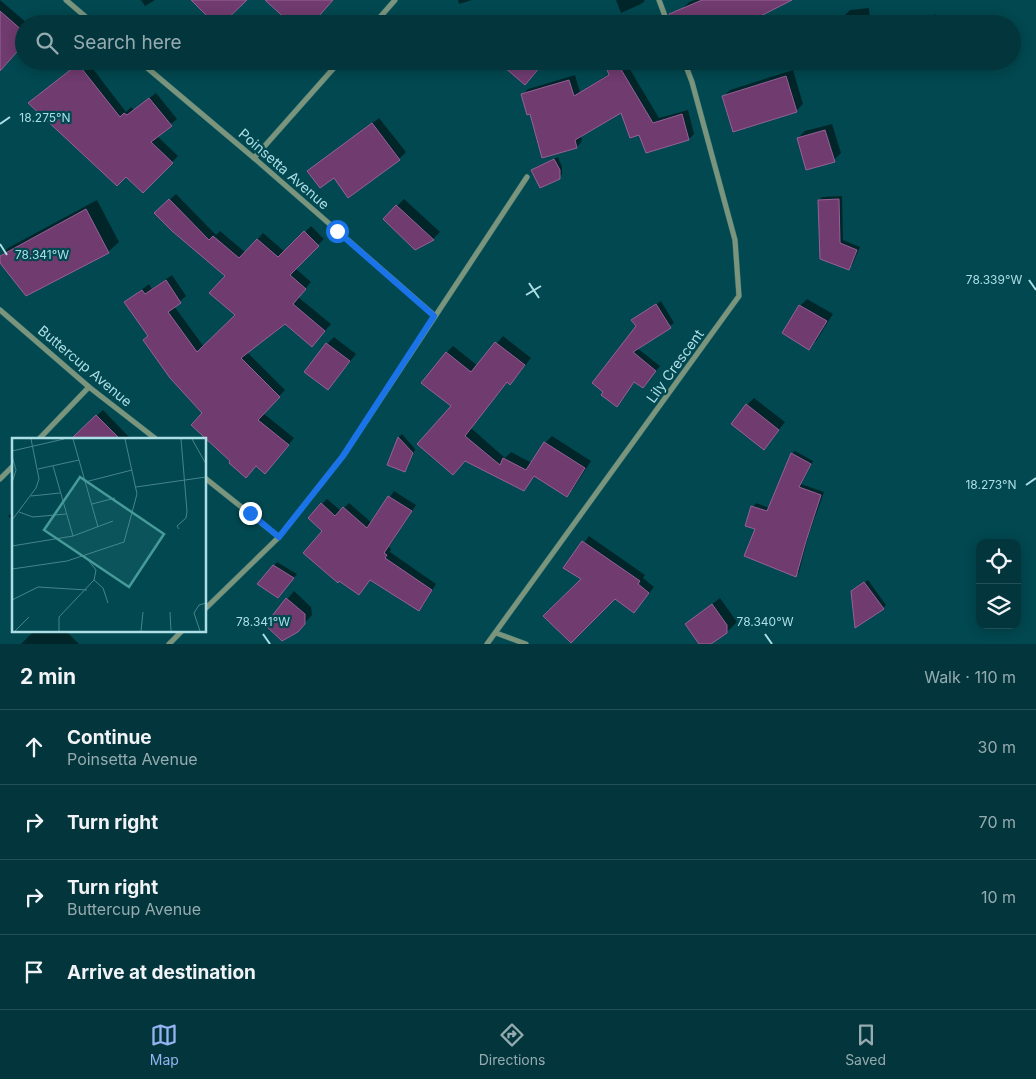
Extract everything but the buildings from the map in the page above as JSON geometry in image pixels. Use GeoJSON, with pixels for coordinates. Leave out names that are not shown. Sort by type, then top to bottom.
{"type":"FeatureCollection","features":[{"type":"Feature","properties":{"kind":"street"},"geometry":{"type":"LineString","coordinates":[[66,0],[84,15]]}},
{"type":"Feature","properties":{"kind":"street"},"geometry":{"type":"LineString","coordinates":[[73,6],[78,0]]}},
{"type":"Feature","properties":{"kind":"street"},"geometry":{"type":"LineString","coordinates":[[382,15],[395,0]]}},
{"type":"Feature","properties":{"kind":"street"},"geometry":{"type":"LineString","coordinates":[[659,0],[665,15]]}},
{"type":"Feature","properties":{"kind":"street","name":"Poinsetta Avenue"},"geometry":{"type":"LineString","coordinates":[[150,70],[254,158],[434,316]]}},
{"type":"Feature","properties":{"kind":"street"},"geometry":{"type":"LineString","coordinates":[[254,158],[332,70]]}},
{"type":"Feature","properties":{"kind":"street","name":"Lily Crescent"},"geometry":{"type":"LineString","coordinates":[[487,644],[739,296],[735,240],[687,70]]}},
{"type":"Feature","properties":{"kind":"street"},"geometry":{"type":"LineString","coordinates":[[206,608],[279,537],[343,456],[527,177]]}},
{"type":"Feature","properties":{"kind":"street","name":"Buttercup Avenue"},"geometry":{"type":"LineString","coordinates":[[0,310],[90,387],[155,438]]}},
{"type":"Feature","properties":{"kind":"street"},"geometry":{"type":"LineString","coordinates":[[40,438],[90,387]]}},
{"type":"Feature","properties":{"kind":"street"},"geometry":{"type":"LineString","coordinates":[[0,479],[12,467]]}},
{"type":"Feature","properties":{"kind":"street"},"geometry":{"type":"LineString","coordinates":[[206,479],[279,537]]}},
{"type":"Feature","properties":{"kind":"street"},"geometry":{"type":"LineString","coordinates":[[169,644],[181,632]]}},
{"type":"Feature","properties":{"kind":"street"},"geometry":{"type":"LineString","coordinates":[[496,632],[526,644]]}},
{"type":"Feature","properties":{"kind":"route"},"geometry":{"type":"LineString","coordinates":[[250,513],[279,537],[343,456],[434,316],[337,231]]}}]}
